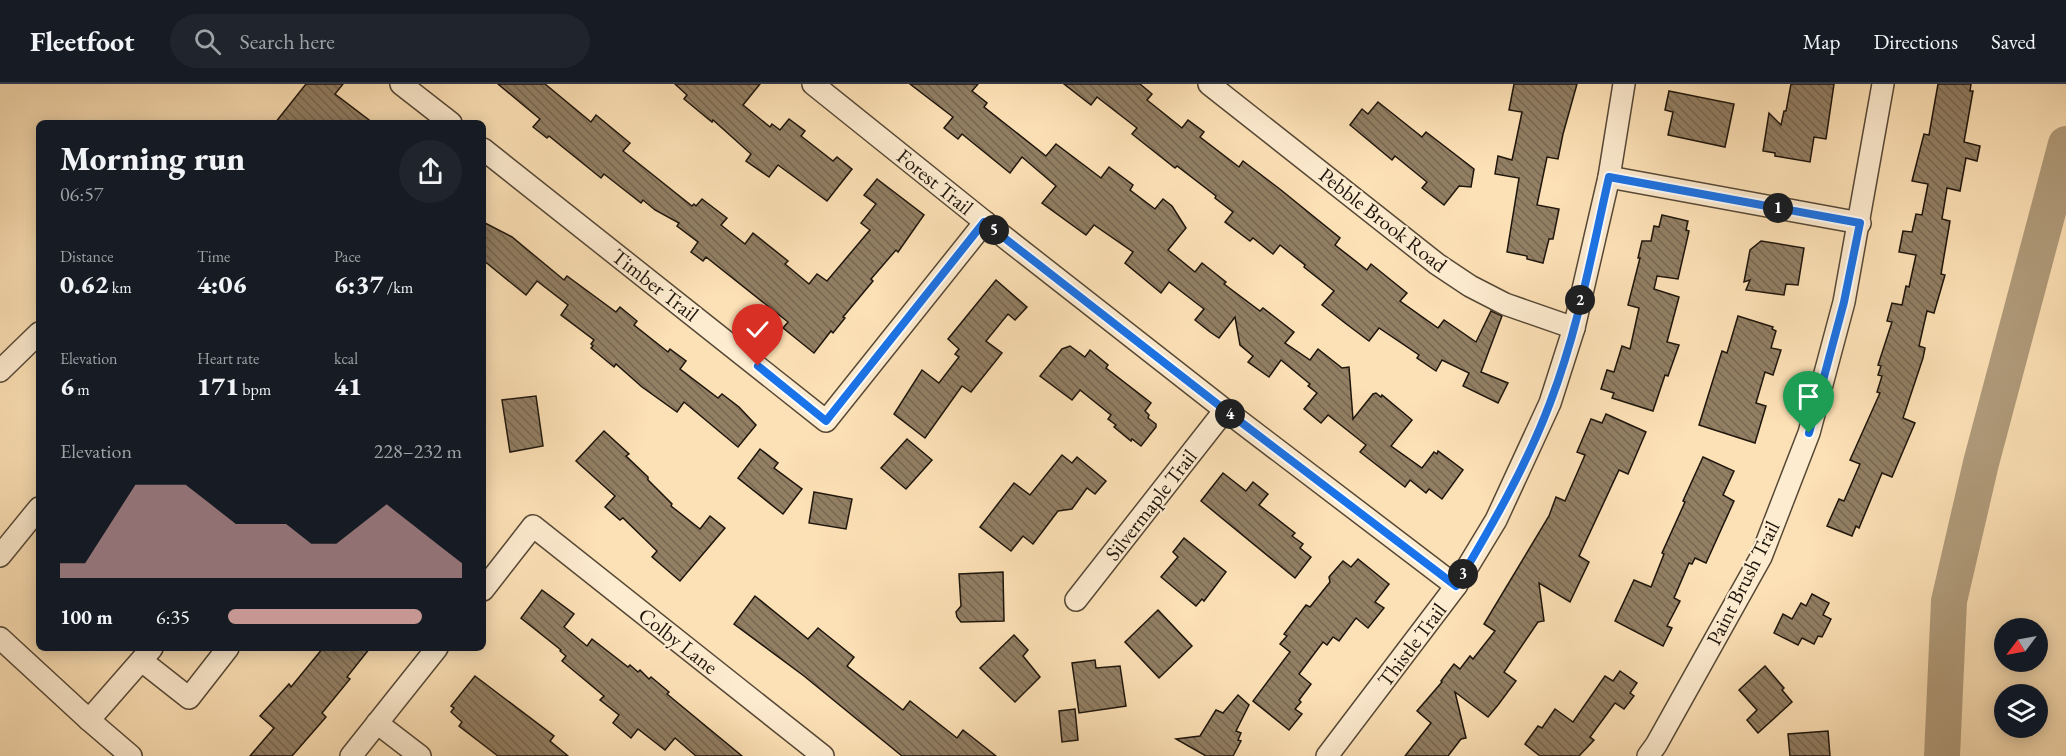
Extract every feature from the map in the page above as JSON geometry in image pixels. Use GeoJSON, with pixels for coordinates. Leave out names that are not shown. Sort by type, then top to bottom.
{"type":"FeatureCollection","features":[{"type":"Feature","properties":{"kind":"street"},"geometry":{"type":"LineString","coordinates":[[401,84],[447,120]]}},
{"type":"Feature","properties":{"kind":"street","name":"Forest Trail"},"geometry":{"type":"LineString","coordinates":[[813,84],[984,222],[1456,586]]}},
{"type":"Feature","properties":{"kind":"street","name":"Pebble Brook Road"},"geometry":{"type":"LineString","coordinates":[[1209,84],[1437,264],[1470,286],[1505,304],[1574,328]]}},
{"type":"Feature","properties":{"kind":"street","name":"Thistle Trail"},"geometry":{"type":"LineString","coordinates":[[1328,756],[1456,586],[1496,520],[1522,467],[1550,403],[1574,328],[1609,177],[1624,84]]}},
{"type":"Feature","properties":{"kind":"street","name":"Paint Brush Trail"},"geometry":{"type":"LineString","coordinates":[[1658,752],[1761,557],[1809,433],[1844,302],[1860,223],[1883,84]]}},
{"type":"Feature","properties":{"kind":"street","name":"Timber Trail"},"geometry":{"type":"LineString","coordinates":[[486,151],[826,421],[984,222]]}},
{"type":"Feature","properties":{"kind":"street"},"geometry":{"type":"LineString","coordinates":[[1609,177],[1860,223]]}},
{"type":"Feature","properties":{"kind":"street"},"geometry":{"type":"LineString","coordinates":[[0,371],[36,336]]}},
{"type":"Feature","properties":{"kind":"street","name":"Silvermaple Trail"},"geometry":{"type":"LineString","coordinates":[[1076,600],[1225,410]]}},
{"type":"Feature","properties":{"kind":"street"},"geometry":{"type":"LineString","coordinates":[[0,556],[36,512]]}},
{"type":"Feature","properties":{"kind":"street","name":"Colby Lane"},"geometry":{"type":"LineString","coordinates":[[486,586],[533,526],[823,756]]}},
{"type":"Feature","properties":{"kind":"street"},"geometry":{"type":"LineString","coordinates":[[0,638],[131,756]]}},
{"type":"Feature","properties":{"kind":"street"},"geometry":{"type":"LineString","coordinates":[[89,720],[147,654],[189,698],[226,651]]}},
{"type":"Feature","properties":{"kind":"street"},"geometry":{"type":"LineString","coordinates":[[351,756],[435,651]]}},
{"type":"Feature","properties":{"kind":"street"},"geometry":{"type":"LineString","coordinates":[[377,723],[420,756]]}},
{"type":"Feature","properties":{"kind":"building"},"geometry":{"type":"Polygon","coordinates":[[[306,84],[343,84],[335,94],[369,120],[277,120],[306,84]]]}},
{"type":"Feature","properties":{"kind":"building"},"geometry":{"type":"Polygon","coordinates":[[[498,84],[545,84],[591,122],[596,115],[630,143],[623,151],[692,206],[694,204],[696,206],[702,199],[727,218],[721,225],[745,244],[753,233],[788,261],[785,264],[809,284],[817,274],[827,281],[870,230],[861,223],[876,204],[864,195],[877,179],[924,215],[898,252],[896,250],[871,279],[873,281],[843,317],[845,318],[833,333],[831,331],[814,353],[783,328],[788,322],[706,257],[703,261],[691,252],[698,242],[677,226],[679,223],[655,210],[643,200],[641,203],[604,174],[601,178],[549,136],[547,138],[533,127],[540,119],[498,84]]]}},
{"type":"Feature","properties":{"kind":"building"},"geometry":{"type":"Polygon","coordinates":[[[675,84],[760,84],[743,105],[770,127],[772,124],[780,130],[789,119],[805,131],[801,136],[833,161],[837,157],[852,169],[827,201],[778,165],[769,177],[746,161],[751,154],[713,120],[712,122],[684,99],[687,95],[675,84]]]}},
{"type":"Feature","properties":{"kind":"building"},"geometry":{"type":"Polygon","coordinates":[[[910,84],[978,84],[972,91],[987,103],[984,107],[1046,156],[1056,144],[1101,178],[1109,167],[1133,185],[1130,190],[1155,209],[1163,199],[1172,206],[1186,228],[1168,250],[1195,272],[1202,263],[1226,282],[1224,284],[1260,311],[1263,308],[1294,332],[1285,343],[1310,360],[1318,349],[1342,368],[1349,367],[1353,419],[1373,394],[1376,393],[1381,397],[1382,395],[1412,420],[1391,446],[1422,468],[1434,452],[1437,454],[1438,451],[1463,470],[1442,499],[1429,489],[1426,493],[1410,480],[1405,487],[1360,452],[1366,445],[1328,415],[1321,423],[1304,409],[1317,393],[1308,386],[1310,384],[1281,360],[1269,377],[1248,362],[1253,356],[1240,345],[1235,317],[1219,338],[1210,332],[1195,320],[1204,309],[1169,282],[1161,293],[1125,263],[1133,252],[1094,225],[1086,235],[1042,203],[1056,186],[1022,157],[1010,173],[962,134],[958,139],[944,128],[953,117],[910,84]]]}},
{"type":"Feature","properties":{"kind":"building"},"geometry":{"type":"Polygon","coordinates":[[[1064,84],[1140,84],[1152,94],[1147,100],[1182,128],[1188,120],[1204,132],[1200,137],[1239,167],[1243,161],[1281,190],[1340,238],[1335,245],[1367,270],[1371,264],[1407,293],[1400,301],[1438,328],[1444,320],[1476,342],[1491,311],[1502,316],[1481,372],[1508,383],[1498,403],[1463,386],[1469,373],[1442,360],[1436,371],[1417,358],[1419,355],[1379,328],[1369,341],[1322,305],[1334,291],[1304,267],[1305,265],[1280,245],[1273,254],[1253,238],[1250,241],[1225,222],[1233,212],[1215,198],[1216,196],[1177,166],[1175,168],[1132,134],[1137,128],[1097,97],[1091,105],[1064,84]]]}},
{"type":"Feature","properties":{"kind":"building"},"geometry":{"type":"Polygon","coordinates":[[[1514,84],[1577,84],[1558,159],[1547,157],[1537,205],[1559,209],[1553,239],[1549,239],[1543,263],[1527,259],[1527,256],[1507,252],[1519,178],[1495,174],[1498,156],[1512,160],[1515,146],[1522,112],[1509,110],[1514,84]]]}},
{"type":"Feature","properties":{"kind":"building"},"geometry":{"type":"Polygon","coordinates":[[[1791,84],[1834,84],[1826,139],[1814,137],[1810,162],[1775,156],[1775,153],[1763,151],[1769,113],[1781,125],[1791,84]]]}},
{"type":"Feature","properties":{"kind":"building"},"geometry":{"type":"Polygon","coordinates":[[[1938,84],[1971,84],[1970,91],[1973,91],[1964,142],[1980,146],[1977,161],[1966,158],[1960,191],[1947,188],[1942,219],[1950,221],[1941,274],[1945,275],[1934,313],[1927,311],[1919,346],[1925,348],[1923,358],[1903,418],[1915,423],[1892,477],[1882,473],[1859,528],[1856,526],[1852,536],[1827,526],[1839,499],[1844,501],[1860,464],[1850,460],[1880,393],[1877,392],[1882,376],[1878,375],[1881,366],[1878,365],[1892,322],[1887,321],[1892,303],[1902,305],[1906,286],[1909,287],[1916,255],[1899,252],[1903,231],[1912,232],[1916,214],[1922,215],[1928,184],[1912,181],[1924,134],[1929,135],[1938,84]]]}},
{"type":"Feature","properties":{"kind":"building"},"geometry":{"type":"Polygon","coordinates":[[[1669,91],[1734,104],[1725,147],[1668,135],[1673,112],[1665,110],[1669,91]]]}},
{"type":"Feature","properties":{"kind":"building"},"geometry":{"type":"Polygon","coordinates":[[[1378,102],[1422,137],[1426,132],[1474,169],[1471,187],[1459,186],[1444,205],[1422,188],[1427,182],[1395,156],[1392,160],[1350,125],[1362,109],[1368,114],[1378,102]]]}},
{"type":"Feature","properties":{"kind":"building"},"geometry":{"type":"Polygon","coordinates":[[[1662,215],[1688,221],[1686,230],[1689,231],[1678,279],[1657,276],[1654,289],[1679,297],[1667,342],[1679,345],[1668,376],[1665,375],[1653,411],[1612,398],[1614,393],[1601,389],[1607,370],[1614,372],[1622,346],[1630,349],[1639,308],[1628,305],[1642,241],[1651,241],[1654,226],[1659,227],[1662,215]]]}},
{"type":"Feature","properties":{"kind":"building"},"geometry":{"type":"Polygon","coordinates":[[[486,224],[512,237],[564,280],[567,276],[616,312],[620,307],[637,321],[634,325],[668,352],[670,349],[686,361],[680,369],[718,398],[722,394],[739,407],[756,425],[738,447],[684,402],[677,412],[642,387],[616,364],[614,367],[591,348],[594,340],[561,315],[568,305],[537,281],[526,295],[486,262],[486,224]]]}},
{"type":"Feature","properties":{"kind":"building"},"geometry":{"type":"Polygon","coordinates":[[[1761,241],[1804,248],[1798,285],[1786,284],[1784,295],[1746,290],[1750,280],[1744,282],[1750,250],[1761,241]]]}},
{"type":"Feature","properties":{"kind":"building"},"geometry":{"type":"Polygon","coordinates":[[[996,280],[1027,307],[1015,320],[1008,314],[986,341],[1002,353],[971,392],[962,386],[925,438],[894,414],[922,370],[939,383],[959,357],[955,354],[959,349],[948,339],[996,280]]]}},
{"type":"Feature","properties":{"kind":"building"},"geometry":{"type":"Polygon","coordinates":[[[1738,316],[1773,327],[1772,329],[1776,331],[1771,348],[1781,350],[1773,375],[1765,372],[1756,403],[1766,406],[1755,443],[1699,425],[1722,351],[1727,353],[1738,316]]]}},
{"type":"Feature","properties":{"kind":"building"},"geometry":{"type":"Polygon","coordinates":[[[1070,346],[1085,357],[1090,350],[1108,365],[1106,368],[1151,403],[1145,411],[1156,427],[1141,446],[1114,427],[1116,425],[1108,419],[1111,415],[1080,390],[1072,400],[1040,376],[1062,349],[1070,346]]]}},
{"type":"Feature","properties":{"kind":"building"},"geometry":{"type":"Polygon","coordinates":[[[536,396],[543,446],[510,452],[502,400],[536,396]]]}},
{"type":"Feature","properties":{"kind":"building"},"geometry":{"type":"Polygon","coordinates":[[[1606,414],[1646,432],[1628,474],[1619,470],[1579,556],[1589,562],[1570,602],[1539,583],[1544,621],[1538,622],[1504,672],[1516,681],[1498,705],[1488,717],[1455,692],[1466,738],[1461,739],[1448,756],[1405,756],[1431,723],[1417,711],[1454,664],[1460,669],[1470,656],[1473,659],[1495,631],[1484,624],[1549,516],[1556,497],[1565,501],[1585,455],[1577,452],[1591,419],[1602,423],[1606,414]]]}},
{"type":"Feature","properties":{"kind":"building"},"geometry":{"type":"Polygon","coordinates":[[[604,431],[629,454],[626,456],[648,477],[648,480],[672,504],[671,506],[700,529],[710,516],[725,528],[680,581],[652,557],[657,551],[623,518],[620,520],[605,507],[615,496],[576,461],[604,431]]]}},
{"type":"Feature","properties":{"kind":"building"},"geometry":{"type":"Polygon","coordinates":[[[907,439],[932,460],[906,489],[881,468],[907,439]]]}},
{"type":"Feature","properties":{"kind":"building"},"geometry":{"type":"Polygon","coordinates":[[[760,449],[778,463],[774,468],[802,489],[783,514],[738,478],[760,449]]]}},
{"type":"Feature","properties":{"kind":"building"},"geometry":{"type":"Polygon","coordinates":[[[1062,455],[1072,463],[1077,457],[1106,481],[1095,494],[1087,488],[1072,509],[1058,511],[1033,544],[1023,536],[1011,551],[980,527],[1014,483],[1030,495],[1062,455]]]}},
{"type":"Feature","properties":{"kind":"building"},"geometry":{"type":"Polygon","coordinates":[[[1703,457],[1734,471],[1723,495],[1734,501],[1706,563],[1695,558],[1692,564],[1689,563],[1674,598],[1680,601],[1667,626],[1672,628],[1663,646],[1615,621],[1634,580],[1651,587],[1664,554],[1662,553],[1703,457]]]}},
{"type":"Feature","properties":{"kind":"building"},"geometry":{"type":"Polygon","coordinates":[[[1223,473],[1246,491],[1253,482],[1268,494],[1259,505],[1295,533],[1292,536],[1303,544],[1300,548],[1311,557],[1295,578],[1201,501],[1223,473]]]}},
{"type":"Feature","properties":{"kind":"building"},"geometry":{"type":"Polygon","coordinates":[[[814,492],[852,499],[846,529],[809,523],[814,492]]]}},
{"type":"Feature","properties":{"kind":"building"},"geometry":{"type":"Polygon","coordinates":[[[1184,538],[1226,572],[1204,601],[1202,599],[1196,606],[1161,577],[1178,557],[1173,552],[1184,538]]]}},
{"type":"Feature","properties":{"kind":"building"},"geometry":{"type":"Polygon","coordinates":[[[1358,559],[1389,584],[1375,602],[1384,608],[1368,628],[1356,618],[1339,641],[1333,637],[1327,645],[1323,642],[1299,674],[1311,684],[1295,709],[1302,714],[1289,730],[1253,701],[1290,652],[1280,644],[1287,636],[1284,634],[1306,605],[1310,607],[1330,582],[1329,577],[1343,561],[1351,567],[1358,559]]]}},
{"type":"Feature","properties":{"kind":"building"},"geometry":{"type":"Polygon","coordinates":[[[1003,572],[1004,621],[961,622],[956,612],[961,606],[959,574],[1003,572]]]}},
{"type":"Feature","properties":{"kind":"building"},"geometry":{"type":"Polygon","coordinates":[[[542,590],[574,614],[564,627],[587,646],[592,639],[628,667],[630,665],[638,672],[640,670],[649,679],[651,677],[669,692],[667,694],[742,756],[696,756],[675,738],[665,750],[638,729],[631,738],[613,723],[619,715],[600,700],[604,696],[562,661],[566,656],[561,650],[521,618],[542,590]]]}},
{"type":"Feature","properties":{"kind":"building"},"geometry":{"type":"Polygon","coordinates":[[[1812,594],[1829,603],[1823,615],[1831,619],[1822,637],[1818,636],[1814,644],[1802,638],[1798,645],[1774,633],[1783,614],[1792,619],[1801,603],[1806,606],[1812,594]]]}},
{"type":"Feature","properties":{"kind":"building"},"geometry":{"type":"Polygon","coordinates":[[[755,596],[808,639],[818,628],[854,657],[847,666],[903,710],[910,701],[957,738],[963,730],[996,756],[902,756],[804,676],[734,624],[755,596]]]}},
{"type":"Feature","properties":{"kind":"building"},"geometry":{"type":"Polygon","coordinates":[[[1158,610],[1192,646],[1159,678],[1125,642],[1158,610]]]}},
{"type":"Feature","properties":{"kind":"building"},"geometry":{"type":"Polygon","coordinates":[[[1014,635],[1028,650],[1023,656],[1040,677],[1015,702],[980,668],[1014,635]]]}},
{"type":"Feature","properties":{"kind":"building"},"geometry":{"type":"Polygon","coordinates":[[[321,651],[368,651],[347,677],[350,679],[322,713],[326,717],[292,756],[250,756],[274,728],[260,716],[289,684],[291,687],[321,651]]]}},
{"type":"Feature","properties":{"kind":"building"},"geometry":{"type":"Polygon","coordinates":[[[1095,660],[1096,668],[1120,666],[1126,706],[1079,713],[1072,663],[1095,660]]]}},
{"type":"Feature","properties":{"kind":"building"},"geometry":{"type":"Polygon","coordinates":[[[1765,666],[1784,688],[1782,690],[1792,702],[1758,733],[1747,720],[1757,710],[1739,690],[1765,666]]]}},
{"type":"Feature","properties":{"kind":"building"},"geometry":{"type":"Polygon","coordinates":[[[1620,671],[1637,683],[1630,693],[1634,696],[1624,709],[1615,703],[1590,737],[1594,740],[1579,756],[1540,756],[1525,744],[1538,726],[1542,728],[1555,709],[1573,722],[1605,676],[1613,681],[1620,671]]]}},
{"type":"Feature","properties":{"kind":"building"},"geometry":{"type":"Polygon","coordinates":[[[475,676],[554,736],[550,741],[568,756],[498,756],[459,726],[462,722],[451,712],[454,708],[451,706],[475,676]]]}},
{"type":"Feature","properties":{"kind":"building"},"geometry":{"type":"Polygon","coordinates":[[[1238,695],[1249,705],[1236,731],[1241,733],[1238,740],[1241,741],[1233,756],[1206,756],[1176,739],[1200,736],[1216,710],[1223,713],[1238,695]]]}},
{"type":"Feature","properties":{"kind":"building"},"geometry":{"type":"Polygon","coordinates":[[[1075,709],[1078,740],[1062,742],[1059,711],[1075,709]]]}},
{"type":"Feature","properties":{"kind":"building"},"geometry":{"type":"Polygon","coordinates":[[[1828,731],[1830,756],[1790,756],[1788,734],[1828,731]]]}},
{"type":"Feature","properties":{"kind":"waterway"},"geometry":{"type":"LineString","coordinates":[[1942,756],[1949,601],[1981,463],[2066,144]]}},
{"type":"Feature","properties":{"kind":"route"},"geometry":{"type":"LineString","coordinates":[[758,366],[826,421],[984,222],[1456,586],[1496,520],[1550,403],[1574,328],[1609,177],[1860,223],[1844,302],[1809,433]]}}]}
